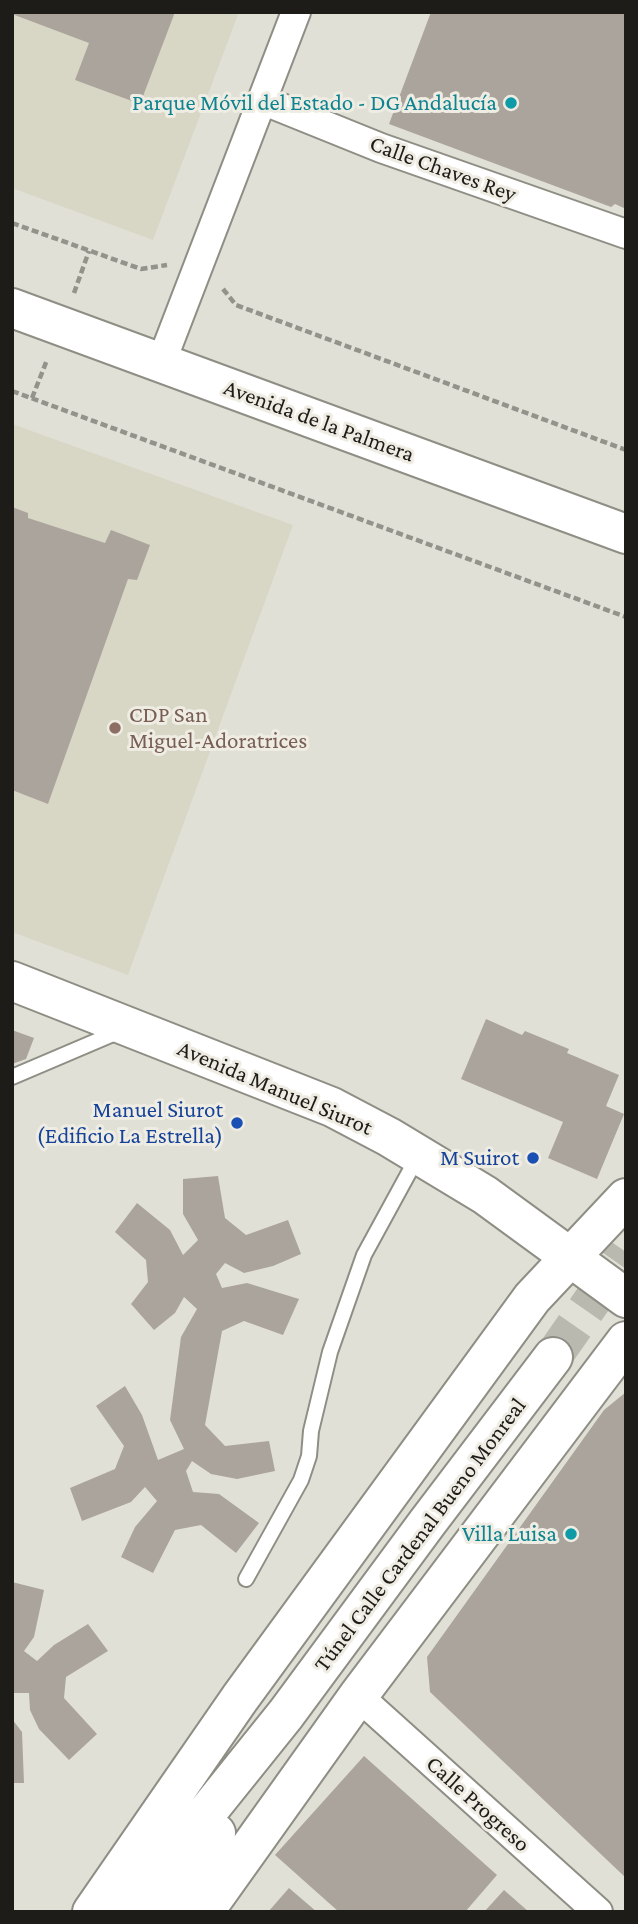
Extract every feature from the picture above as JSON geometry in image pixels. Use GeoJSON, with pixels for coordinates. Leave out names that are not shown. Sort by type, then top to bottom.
{"type":"FeatureCollection","features":[{"type":"Feature","properties":{"kind":"main road","name":"Avenida de la Palmera"},"geometry":{"type":"LineString","coordinates":[[12,308],[626,534]]}},
{"type":"Feature","properties":{"kind":"main road","name":"Avenida Manuel Siurot"},"geometry":{"type":"LineString","coordinates":[[12,981],[332,1107],[485,1195],[626,1298]]}},
{"type":"Feature","properties":{"kind":"main road"},"geometry":{"type":"LineString","coordinates":[[92,1912],[272,1653],[532,1298],[626,1199]]}},
{"type":"Feature","properties":{"kind":"main road"},"geometry":{"type":"LineString","coordinates":[[204,1912],[358,1696],[626,1340]]}},
{"type":"Feature","properties":{"kind":"main road","name":"Túnel Calle Cardenal Bueno Monreal"},"geometry":{"type":"LineString","coordinates":[[286,1714],[553,1357]]}},
{"type":"Feature","properties":{"kind":"main road"},"geometry":{"type":"LineString","coordinates":[[127,1912],[286,1714]]}},
{"type":"Feature","properties":{"kind":"main road"},"geometry":{"type":"LineString","coordinates":[[169,1912],[286,1714]]}},
{"type":"Feature","properties":{"kind":"street"},"geometry":{"type":"LineString","coordinates":[[161,363],[296,12]]}},
{"type":"Feature","properties":{"kind":"street","name":"Calle Chaves Rey"},"geometry":{"type":"LineString","coordinates":[[262,100],[381,148],[626,234]]}},
{"type":"Feature","properties":{"kind":"street","name":"Calle Progreso"},"geometry":{"type":"LineString","coordinates":[[358,1696],[598,1912]]}},
{"type":"Feature","properties":{"kind":"lane"},"geometry":{"type":"LineString","coordinates":[[12,1077],[129,1027]]}},
{"type":"Feature","properties":{"kind":"lane"},"geometry":{"type":"LineString","coordinates":[[246,1580],[301,1480],[309,1456],[311,1432],[330,1352],[364,1255],[419,1155]]}},
{"type":"Feature","properties":{"kind":"path"},"geometry":{"type":"LineString","coordinates":[[12,223],[141,269],[170,265]]}},
{"type":"Feature","properties":{"kind":"path"},"geometry":{"type":"LineString","coordinates":[[83,270],[89,251]]}},
{"type":"Feature","properties":{"kind":"path"},"geometry":{"type":"LineString","coordinates":[[220,286],[236,305],[626,450]]}},
{"type":"Feature","properties":{"kind":"path"},"geometry":{"type":"LineString","coordinates":[[32,398],[39,381]]}},
{"type":"Feature","properties":{"kind":"path"},"geometry":{"type":"LineString","coordinates":[[12,391],[626,617]]}},
{"type":"Feature","properties":{"kind":"shaded area"},"geometry":{"type":"Polygon","coordinates":[[[12,12],[239,12],[153,240],[12,188],[12,12]]]}},
{"type":"Feature","properties":{"kind":"shaded area","name":"CDP San Miguel-Adoratrices"},"geometry":{"type":"Polygon","coordinates":[[[12,424],[293,525],[128,975],[12,932],[12,424]]]}},
{"type":"Feature","properties":{"kind":"building"},"geometry":{"type":"Polygon","coordinates":[[[12,12],[175,12],[140,104],[75,80],[89,43],[12,12]]]}},
{"type":"Feature","properties":{"kind":"building","name":"Parque Móvil del Estado - DG Andalucía"},"geometry":{"type":"Polygon","coordinates":[[[431,12],[626,12],[626,209],[615,204],[611,207],[389,124],[431,12]]]}},
{"type":"Feature","properties":{"kind":"building"},"geometry":{"type":"Polygon","coordinates":[[[12,507],[28,513],[28,518],[105,543],[111,530],[150,545],[137,580],[128,579],[48,804],[12,790],[12,507]]]}},
{"type":"Feature","properties":{"kind":"building"},"geometry":{"type":"Polygon","coordinates":[[[486,1019],[522,1035],[525,1031],[569,1049],[567,1053],[619,1075],[606,1106],[624,1114],[597,1179],[548,1158],[563,1122],[461,1079],[486,1019]]]}},
{"type":"Feature","properties":{"kind":"building"},"geometry":{"type":"Polygon","coordinates":[[[12,1030],[34,1038],[26,1059],[12,1064],[12,1030]]]}},
{"type":"Feature","properties":{"kind":"building"},"geometry":{"type":"Polygon","coordinates":[[[218,1176],[225,1218],[246,1235],[288,1220],[301,1254],[273,1266],[244,1273],[225,1263],[216,1274],[222,1288],[247,1283],[299,1299],[283,1335],[244,1321],[222,1331],[205,1425],[225,1446],[269,1441],[275,1471],[237,1479],[211,1474],[192,1461],[186,1471],[193,1492],[219,1494],[259,1523],[236,1553],[201,1525],[175,1530],[153,1573],[121,1557],[135,1527],[157,1501],[145,1487],[131,1502],[82,1521],[70,1488],[115,1469],[124,1446],[96,1406],[125,1386],[142,1415],[158,1460],[184,1449],[170,1420],[181,1337],[197,1309],[184,1297],[175,1313],[154,1330],[131,1304],[148,1282],[146,1260],[115,1232],[137,1203],[170,1230],[183,1255],[198,1240],[183,1214],[183,1179],[218,1176]]]}},
{"type":"Feature","properties":{"kind":"building","name":"Villa Luisa"},"geometry":{"type":"Polygon","coordinates":[[[626,1392],[626,1878],[430,1692],[427,1657],[604,1410],[626,1392]]]}},
{"type":"Feature","properties":{"kind":"building"},"geometry":{"type":"Polygon","coordinates":[[[12,1582],[44,1590],[34,1637],[24,1651],[37,1661],[54,1645],[88,1624],[108,1651],[66,1677],[64,1698],[97,1734],[69,1760],[39,1729],[30,1710],[29,1693],[12,1693],[12,1582]]]}},
{"type":"Feature","properties":{"kind":"building"},"geometry":{"type":"Polygon","coordinates":[[[12,1719],[22,1732],[24,1783],[12,1783],[12,1719]]]}},
{"type":"Feature","properties":{"kind":"building"},"geometry":{"type":"Polygon","coordinates":[[[364,1756],[497,1875],[465,1912],[339,1912],[275,1855],[364,1756]]]}},
{"type":"Feature","properties":{"kind":"building"},"geometry":{"type":"Polygon","coordinates":[[[289,1888],[317,1912],[268,1912],[289,1888]]]}},
{"type":"Feature","properties":{"kind":"building"},"geometry":{"type":"Polygon","coordinates":[[[504,1890],[529,1912],[484,1912],[504,1890]]]}},
{"type":"Feature","properties":{"kind":"tunnel"},"geometry":{"type":"LineString","coordinates":[[553,1357],[626,1252]]}},
{"type":"Feature","properties":{"kind":"place","name":"Parque Móvil del Estado - DG Andalucía"},"geometry":{"type":"Point","coordinates":[511,103]}},
{"type":"Feature","properties":{"kind":"place","name":"CDP San Miguel-Adoratrices"},"geometry":{"type":"Point","coordinates":[115,728]}},
{"type":"Feature","properties":{"kind":"place","name":"Manuel Siurot (Edificio La Estrella)"},"geometry":{"type":"Point","coordinates":[237,1123]}},
{"type":"Feature","properties":{"kind":"place","name":"M Suirot"},"geometry":{"type":"Point","coordinates":[533,1158]}},
{"type":"Feature","properties":{"kind":"place","name":"Villa Luisa"},"geometry":{"type":"Point","coordinates":[571,1534]}}]}
